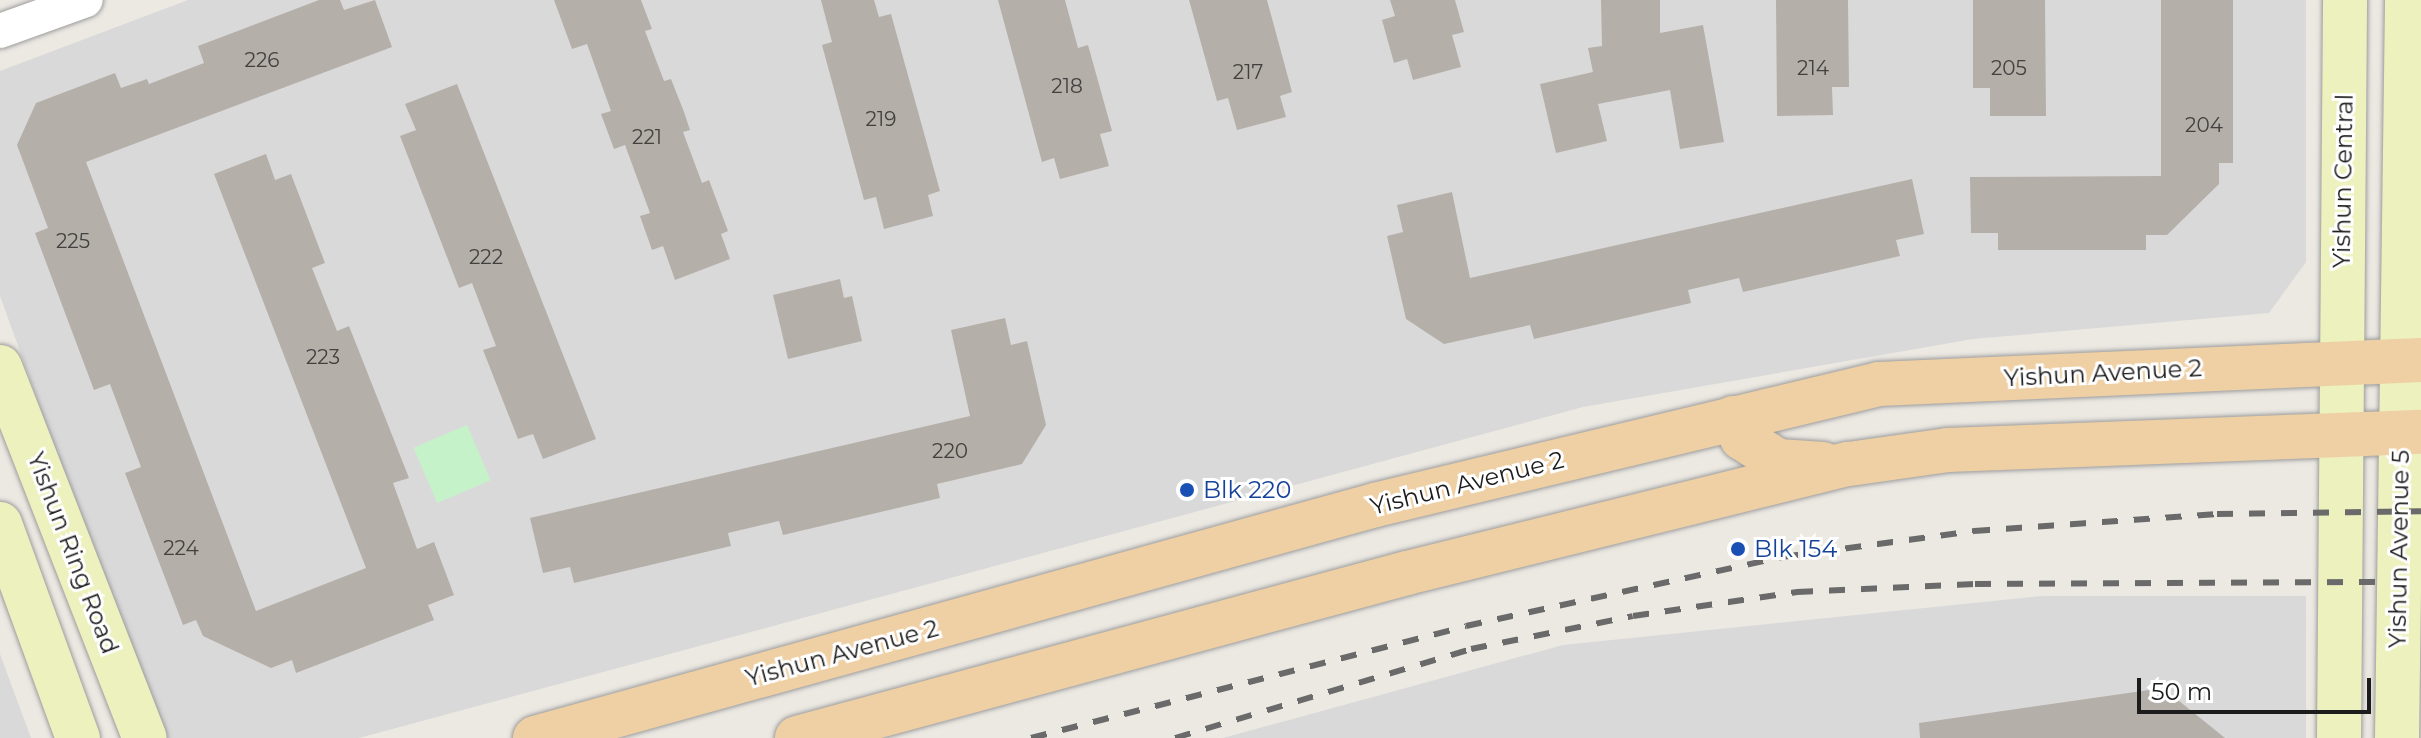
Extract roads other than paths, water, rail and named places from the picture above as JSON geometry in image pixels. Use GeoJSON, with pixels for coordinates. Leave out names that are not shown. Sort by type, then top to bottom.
{"type":"FeatureCollection","features":[{"type":"Feature","properties":{"kind":"main road","name":"Yishun Central"},"geometry":{"type":"LineString","coordinates":[[2340,362],[2345,0]]}},
{"type":"Feature","properties":{"kind":"main road"},"geometry":{"type":"LineString","coordinates":[[2407,0],[2411,360]]}},
{"type":"Feature","properties":{"kind":"main road","name":"Yishun Avenue 2"},"geometry":{"type":"LineString","coordinates":[[535,738],[1375,505],[1879,384],[2411,360]]}},
{"type":"Feature","properties":{"kind":"main road","name":"Yishun Avenue 5"},"geometry":{"type":"LineString","coordinates":[[2397,738],[2411,360]]}},
{"type":"Feature","properties":{"kind":"main road"},"geometry":{"type":"LineString","coordinates":[[2339,738],[2340,362]]}},
{"type":"Feature","properties":{"kind":"main road","name":"Yishun Ring Road"},"geometry":{"type":"LineString","coordinates":[[0,367],[145,738]]}},
{"type":"Feature","properties":{"kind":"main road"},"geometry":{"type":"LineString","coordinates":[[1733,418],[1742,438],[1778,461],[1849,464]]}},
{"type":"Feature","properties":{"kind":"main road"},"geometry":{"type":"LineString","coordinates":[[797,738],[1407,573],[1849,464],[1948,450],[2410,432]]}},
{"type":"Feature","properties":{"kind":"main road"},"geometry":{"type":"LineString","coordinates":[[0,524],[78,738]]}},
{"type":"Feature","properties":{"kind":"street"},"geometry":{"type":"LineString","coordinates":[[0,31],[86,0]]}},
{"type":"Feature","properties":{"kind":"railway"},"geometry":{"type":"LineString","coordinates":[[1031,738],[1466,626],[1782,557],[1974,531],[2217,514],[2421,511]]}},
{"type":"Feature","properties":{"kind":"railway"},"geometry":{"type":"LineString","coordinates":[[1175,738],[1471,649],[1633,616],[1797,592],[1975,584],[2421,582]]}},
{"type":"Feature","properties":{"kind":"place","name":"Blk 220"},"geometry":{"type":"Point","coordinates":[1187,490]}},
{"type":"Feature","properties":{"kind":"place","name":"Blk 154"},"geometry":{"type":"Point","coordinates":[1738,549]}}]}
